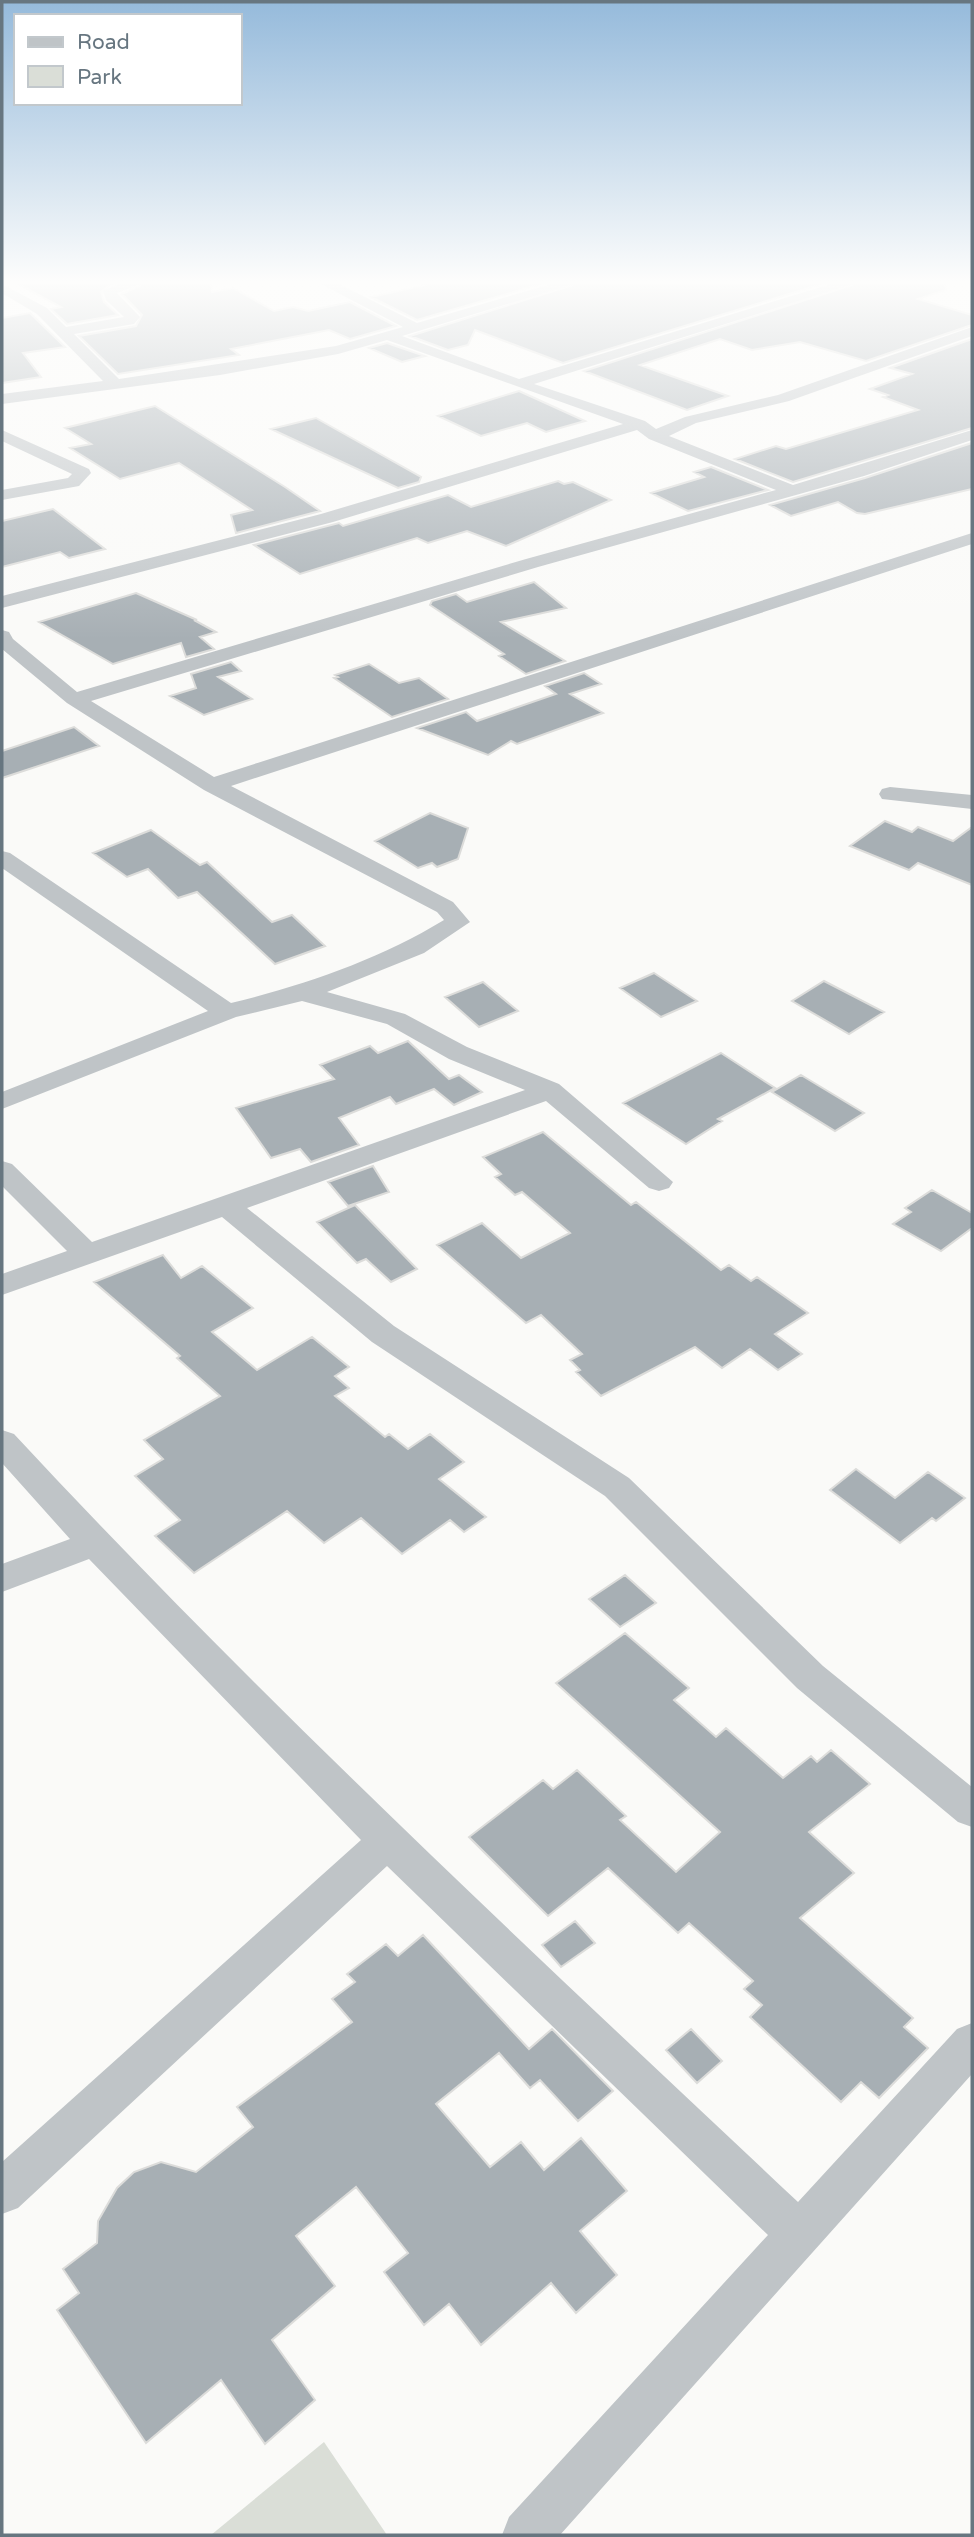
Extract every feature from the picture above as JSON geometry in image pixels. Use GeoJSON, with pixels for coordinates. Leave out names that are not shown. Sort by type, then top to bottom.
{"type":"FeatureCollection","features":[{"type":"Feature","properties":{"kind":"street"},"geometry":{"type":"LineString","coordinates":[[574,402],[639,424],[655,436],[789,489]]}},
{"type":"Feature","properties":{"kind":"street"},"geometry":{"type":"LineString","coordinates":[[655,436],[691,420],[765,402]]}},
{"type":"Feature","properties":{"kind":"street"},"geometry":{"type":"LineString","coordinates":[[2,602],[327,518],[639,424]]}},
{"type":"Feature","properties":{"kind":"street"},"geometry":{"type":"LineString","coordinates":[[2,435],[83,473],[73,482],[2,495]]}},
{"type":"Feature","properties":{"kind":"street"},"geometry":{"type":"LineString","coordinates":[[74,699],[789,489],[858,472],[972,435]]}},
{"type":"Feature","properties":{"kind":"street"},"geometry":{"type":"LineString","coordinates":[[212,785],[972,538]]}},
{"type":"Feature","properties":{"kind":"street"},"geometry":{"type":"LineString","coordinates":[[2,1101],[227,1012],[302,993],[415,948],[458,922],[445,907],[212,785],[74,699],[3,640]]}},
{"type":"Feature","properties":{"kind":"street"},"geometry":{"type":"LineString","coordinates":[[890,794],[972,802]]}},
{"type":"Feature","properties":{"kind":"street"},"geometry":{"type":"LineString","coordinates":[[2,858],[227,1012]]}},
{"type":"Feature","properties":{"kind":"street"},"geometry":{"type":"LineString","coordinates":[[302,993],[396,1019],[458,1053],[550,1090],[659,1182]]}},
{"type":"Feature","properties":{"kind":"street"},"geometry":{"type":"LineString","coordinates":[[2,1285],[550,1090]]}},
{"type":"Feature","properties":{"kind":"street"},"geometry":{"type":"LineString","coordinates":[[2,1170],[86,1253]]}},
{"type":"Feature","properties":{"kind":"street"},"geometry":{"type":"LineString","coordinates":[[225,1205],[383,1334],[617,1488],[810,1677],[972,1810]]}},
{"type":"Feature","properties":{"kind":"street"},"geometry":{"type":"LineString","coordinates":[[2,1443],[93,1544],[386,1842],[798,2233]]}},
{"type":"Feature","properties":{"kind":"street"},"geometry":{"type":"LineString","coordinates":[[2,1578],[93,1544]]}},
{"type":"Feature","properties":{"kind":"street"},"geometry":{"type":"LineString","coordinates":[[2,2192],[386,1842]]}},
{"type":"Feature","properties":{"kind":"street"},"geometry":{"type":"LineString","coordinates":[[527,2535],[972,2043]]}},
{"type":"Feature","properties":{"kind":"green space"},"geometry":{"type":"Polygon","coordinates":[[[324,2442],[387,2535],[211,2535],[324,2442]]]}},
{"type":"Feature","properties":{"kind":"building"},"geometry":{"type":"Polygon","coordinates":[[[482,402],[544,402],[585,421],[546,432],[527,423],[481,436],[438,416],[482,402]]]}},
{"type":"Feature","properties":{"kind":"building"},"geometry":{"type":"Polygon","coordinates":[[[667,402],[709,402],[687,410],[667,402]]]}},
{"type":"Feature","properties":{"kind":"building"},"geometry":{"type":"Polygon","coordinates":[[[898,402],[972,402],[972,428],[793,482],[735,459],[776,446],[786,449],[918,410],[898,402]]]}},
{"type":"Feature","properties":{"kind":"building"},"geometry":{"type":"Polygon","coordinates":[[[155,406],[320,511],[236,533],[231,515],[252,510],[179,463],[120,479],[70,448],[91,444],[65,428],[155,406]]]}},
{"type":"Feature","properties":{"kind":"building"},"geometry":{"type":"Polygon","coordinates":[[[316,418],[421,477],[419,482],[398,488],[271,429],[316,418]]]}},
{"type":"Feature","properties":{"kind":"building"},"geometry":{"type":"Polygon","coordinates":[[[972,443],[972,489],[865,514],[857,513],[838,502],[791,516],[770,505],[865,478],[972,443]]]}},
{"type":"Feature","properties":{"kind":"building"},"geometry":{"type":"Polygon","coordinates":[[[711,467],[768,490],[688,511],[651,493],[704,477],[694,472],[711,467]]]}},
{"type":"Feature","properties":{"kind":"building"},"geometry":{"type":"Polygon","coordinates":[[[558,481],[564,484],[573,482],[611,500],[506,546],[467,531],[428,543],[417,538],[300,574],[254,545],[339,523],[343,526],[448,495],[471,507],[558,481]]]}},
{"type":"Feature","properties":{"kind":"building"},"geometry":{"type":"Polygon","coordinates":[[[53,509],[105,549],[69,558],[60,552],[2,567],[2,521],[53,509]]]}},
{"type":"Feature","properties":{"kind":"building"},"geometry":{"type":"Polygon","coordinates":[[[534,582],[566,608],[501,622],[565,661],[526,674],[499,656],[504,654],[430,605],[432,601],[456,594],[467,602],[534,582]]]}},
{"type":"Feature","properties":{"kind":"building"},"geometry":{"type":"Polygon","coordinates":[[[136,593],[197,620],[194,620],[216,632],[200,637],[214,649],[186,657],[181,643],[113,664],[39,622],[136,593]]]}},
{"type":"Feature","properties":{"kind":"building"},"geometry":{"type":"Polygon","coordinates":[[[231,662],[241,671],[218,677],[252,699],[204,715],[170,696],[196,688],[191,674],[231,662]]]}},
{"type":"Feature","properties":{"kind":"building"},"geometry":{"type":"Polygon","coordinates":[[[369,664],[399,683],[419,678],[448,699],[392,717],[334,678],[338,677],[335,675],[369,664]]]}},
{"type":"Feature","properties":{"kind":"building"},"geometry":{"type":"Polygon","coordinates":[[[584,673],[601,684],[570,694],[603,713],[517,744],[511,741],[488,755],[417,728],[466,712],[477,721],[556,694],[545,686],[584,673]]]}},
{"type":"Feature","properties":{"kind":"building"},"geometry":{"type":"Polygon","coordinates":[[[74,727],[99,746],[2,778],[2,751],[74,727]]]}},
{"type":"Feature","properties":{"kind":"building"},"geometry":{"type":"Polygon","coordinates":[[[430,813],[468,828],[458,859],[437,867],[432,863],[418,868],[375,841],[430,813]]]}},
{"type":"Feature","properties":{"kind":"building"},"geometry":{"type":"Polygon","coordinates":[[[885,821],[912,832],[918,827],[953,841],[972,827],[972,885],[918,863],[909,870],[850,846],[885,821]]]}},
{"type":"Feature","properties":{"kind":"building"},"geometry":{"type":"Polygon","coordinates":[[[151,830],[200,865],[207,862],[272,922],[292,915],[325,946],[275,964],[197,892],[178,898],[148,869],[127,877],[93,853],[151,830]]]}},
{"type":"Feature","properties":{"kind":"building"},"geometry":{"type":"Polygon","coordinates":[[[654,973],[697,1001],[661,1017],[620,988],[654,973]]]}},
{"type":"Feature","properties":{"kind":"building"},"geometry":{"type":"Polygon","coordinates":[[[824,981],[884,1012],[849,1034],[792,1001],[824,981]]]}},
{"type":"Feature","properties":{"kind":"building"},"geometry":{"type":"Polygon","coordinates":[[[483,982],[518,1011],[479,1027],[445,997],[483,982]]]}},
{"type":"Feature","properties":{"kind":"building"},"geometry":{"type":"Polygon","coordinates":[[[408,1041],[449,1079],[459,1075],[482,1092],[454,1105],[434,1089],[396,1104],[390,1097],[339,1118],[359,1145],[311,1162],[300,1149],[271,1158],[236,1108],[334,1079],[320,1065],[370,1046],[378,1053],[408,1041]]]}},
{"type":"Feature","properties":{"kind":"building"},"geometry":{"type":"Polygon","coordinates":[[[721,1053],[775,1088],[718,1119],[722,1121],[686,1144],[623,1103],[721,1053]]]}},
{"type":"Feature","properties":{"kind":"building"},"geometry":{"type":"Polygon","coordinates":[[[801,1075],[864,1113],[835,1131],[772,1092],[801,1075]]]}},
{"type":"Feature","properties":{"kind":"building"},"geometry":{"type":"Polygon","coordinates":[[[543,1132],[631,1205],[636,1202],[721,1270],[729,1265],[751,1281],[757,1277],[808,1313],[775,1334],[802,1354],[778,1370],[750,1349],[722,1368],[695,1347],[601,1396],[576,1372],[580,1370],[570,1360],[582,1354],[541,1315],[526,1323],[437,1245],[482,1223],[521,1258],[570,1233],[522,1192],[515,1195],[495,1177],[501,1174],[483,1157],[543,1132]]]}},
{"type":"Feature","properties":{"kind":"building"},"geometry":{"type":"Polygon","coordinates":[[[373,1166],[389,1192],[348,1206],[328,1182],[373,1166]]]}},
{"type":"Feature","properties":{"kind":"building"},"geometry":{"type":"Polygon","coordinates":[[[932,1190],[972,1213],[972,1228],[941,1251],[893,1224],[911,1212],[905,1208],[932,1190]]]}},
{"type":"Feature","properties":{"kind":"building"},"geometry":{"type":"Polygon","coordinates":[[[355,1205],[417,1269],[391,1282],[366,1259],[357,1263],[317,1222],[355,1205]]]}},
{"type":"Feature","properties":{"kind":"building"},"geometry":{"type":"Polygon","coordinates":[[[163,1255],[181,1278],[202,1266],[253,1308],[212,1332],[257,1370],[312,1337],[349,1367],[335,1376],[349,1388],[335,1396],[385,1437],[389,1434],[408,1449],[430,1434],[464,1462],[439,1479],[486,1517],[464,1532],[450,1520],[402,1554],[361,1518],[324,1543],[287,1511],[194,1573],[155,1536],[180,1520],[135,1476],[163,1459],[144,1440],[220,1396],[177,1358],[180,1356],[94,1282],[163,1255]]]}},
{"type":"Feature","properties":{"kind":"building"},"geometry":{"type":"Polygon","coordinates":[[[856,1469],[895,1498],[928,1472],[965,1498],[936,1521],[932,1518],[900,1543],[830,1490],[856,1469]]]}},
{"type":"Feature","properties":{"kind":"building"},"geometry":{"type":"Polygon","coordinates":[[[625,1575],[656,1603],[620,1627],[589,1599],[625,1575]]]}},
{"type":"Feature","properties":{"kind":"building"},"geometry":{"type":"Polygon","coordinates":[[[625,1633],[689,1688],[674,1700],[716,1737],[726,1728],[783,1778],[811,1756],[817,1762],[831,1750],[870,1784],[809,1832],[854,1873],[800,1918],[913,2018],[904,2027],[928,2048],[879,2098],[861,2082],[841,2102],[750,2017],[762,2005],[744,1989],[753,1981],[689,1923],[678,1933],[608,1868],[548,1916],[469,1837],[543,1780],[553,1789],[577,1770],[626,1816],[620,1820],[676,1872],[720,1832],[556,1683],[625,1633]]]}},
{"type":"Feature","properties":{"kind":"building"},"geometry":{"type":"Polygon","coordinates":[[[575,1921],[595,1943],[561,1967],[542,1945],[575,1921]]]}},
{"type":"Feature","properties":{"kind":"building"},"geometry":{"type":"Polygon","coordinates":[[[423,1935],[529,2049],[552,2029],[613,2091],[578,2121],[540,2080],[530,2088],[499,2053],[436,2104],[490,2167],[521,2142],[544,2170],[581,2138],[627,2191],[580,2231],[617,2275],[576,2313],[551,2283],[481,2345],[449,2304],[424,2325],[384,2272],[408,2253],[356,2187],[296,2236],[335,2286],[272,2340],[315,2400],[265,2444],[221,2380],[146,2443],[57,2310],[79,2293],[63,2269],[97,2243],[98,2221],[117,2188],[134,2172],[161,2162],[196,2172],[253,2127],[237,2107],[352,2022],[332,1999],[355,1982],[347,1974],[386,1944],[398,1956],[423,1935]]]}},
{"type":"Feature","properties":{"kind":"building"},"geometry":{"type":"Polygon","coordinates":[[[691,2029],[722,2061],[697,2083],[666,2050],[691,2029]]]}}]}
